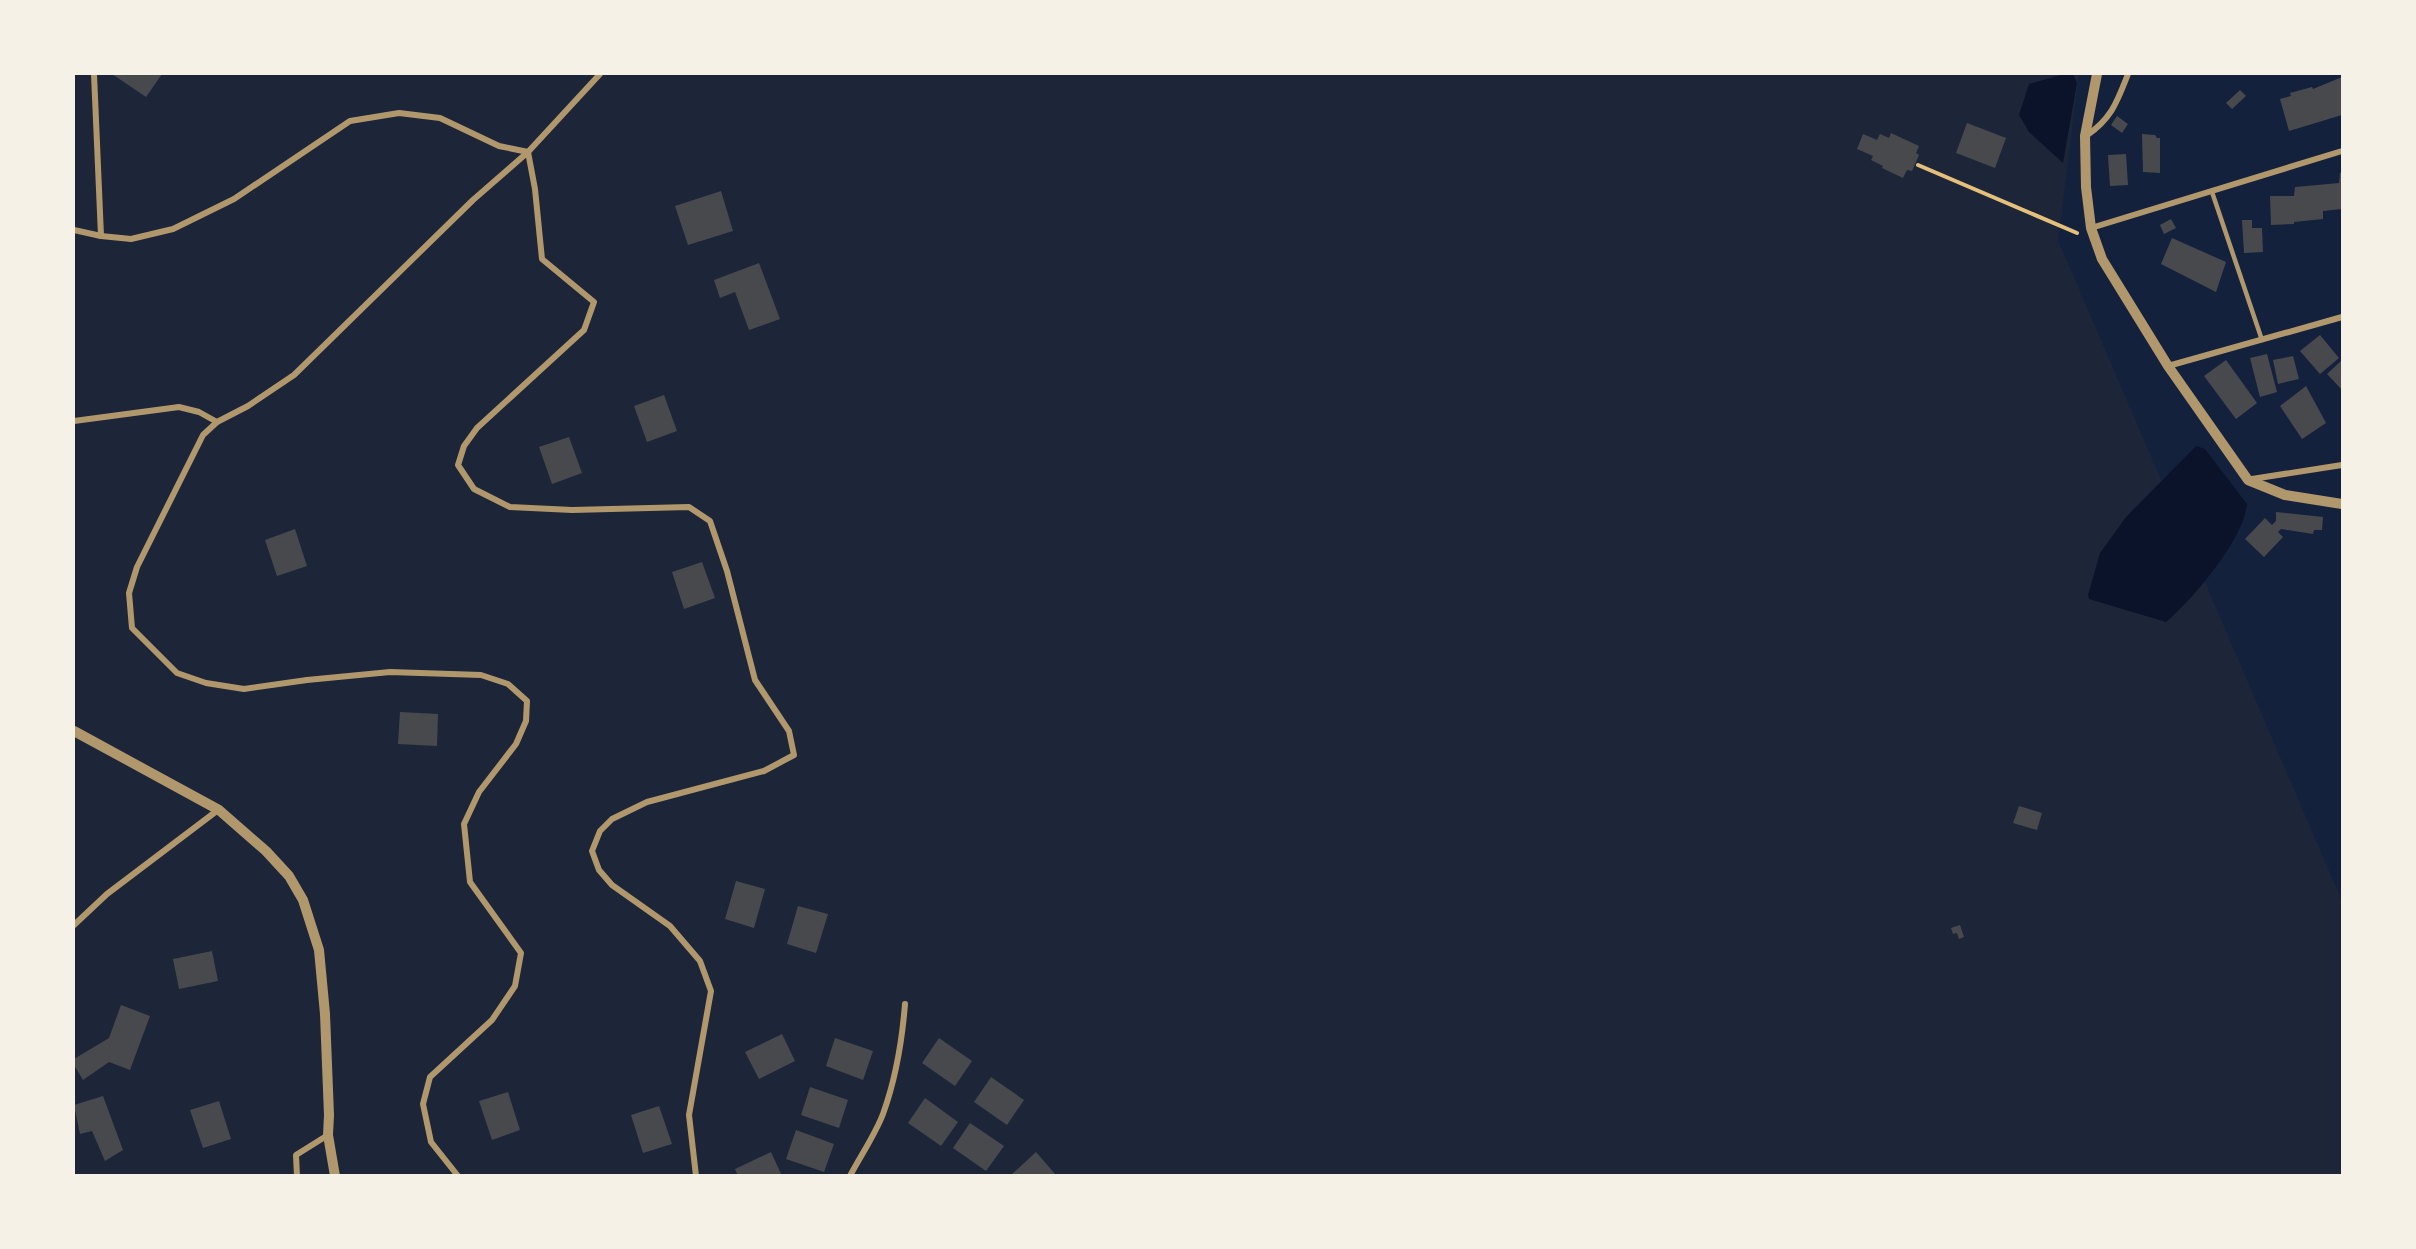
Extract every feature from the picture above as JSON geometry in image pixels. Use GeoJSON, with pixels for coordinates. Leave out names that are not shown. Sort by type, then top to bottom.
{"type":"FeatureCollection","features":[{"type":"Feature","properties":{"kind":"street"},"geometry":{"type":"LineString","coordinates":[[94,74],[101,236]]}},
{"type":"Feature","properties":{"kind":"street"},"geometry":{"type":"LineString","coordinates":[[458,1176],[431,1142],[423,1104],[430,1077],[492,1020],[515,986],[521,953],[470,882],[464,824],[479,792],[516,744],[526,721],[527,702],[508,684],[481,675],[390,672],[244,689],[206,683],[177,673],[132,628],[129,593],[137,567],[203,435],[217,422],[248,406],[294,375],[473,200],[528,152],[600,74]]}},
{"type":"Feature","properties":{"kind":"street"},"geometry":{"type":"LineString","coordinates":[[2097,74],[2085,136],[2086,187],[2092,233],[2102,259],[2168,366],[2248,480],[2285,495],[2343,504]]}},
{"type":"Feature","properties":{"kind":"street"},"geometry":{"type":"LineString","coordinates":[[2085,136],[2102,124],[2116,104],[2128,74]]}},
{"type":"Feature","properties":{"kind":"street"},"geometry":{"type":"LineString","coordinates":[[74,230],[131,239],[173,229],[234,199],[350,121],[399,113],[440,118],[499,146],[528,152]]}},
{"type":"Feature","properties":{"kind":"street"},"geometry":{"type":"LineString","coordinates":[[2092,233],[2343,151]]}},
{"type":"Feature","properties":{"kind":"street"},"geometry":{"type":"LineString","coordinates":[[528,152],[535,189],[542,259],[594,302],[584,330],[477,428],[464,446],[458,465],[474,489],[510,507],[572,510],[689,507],[710,521],[727,570],[755,680],[789,731],[794,755],[764,771],[647,802],[612,819],[600,831],[592,850],[599,870],[612,885],[670,926],[693,952],[700,961],[711,991],[689,1115],[696,1176]]}},
{"type":"Feature","properties":{"kind":"street"},"geometry":{"type":"LineString","coordinates":[[2168,366],[2343,317]]}},
{"type":"Feature","properties":{"kind":"street"},"geometry":{"type":"LineString","coordinates":[[74,421],[179,407],[199,412],[217,422]]}},
{"type":"Feature","properties":{"kind":"street"},"geometry":{"type":"LineString","coordinates":[[2248,480],[2343,465]]}},
{"type":"Feature","properties":{"kind":"street"},"geometry":{"type":"LineString","coordinates":[[74,731],[219,810],[266,851],[289,876],[303,900],[319,950],[326,1014],[328,1135],[335,1176]]}},
{"type":"Feature","properties":{"kind":"street"},"geometry":{"type":"LineString","coordinates":[[74,925],[107,894],[219,810]]}},
{"type":"Feature","properties":{"kind":"street"},"geometry":{"type":"LineString","coordinates":[[850,1176],[882,1116],[892,1087],[902,1038],[905,1004]]}},
{"type":"Feature","properties":{"kind":"street"},"geometry":{"type":"LineString","coordinates":[[297,1176],[296,1155],[328,1135]]}},
{"type":"Feature","properties":{"kind":"lane"},"geometry":{"type":"LineString","coordinates":[[2212,192],[2262,340]]}},
{"type":"Feature","properties":{"kind":"path"},"geometry":{"type":"LineString","coordinates":[[1918,165],[2089,238],[2092,233]]}},
{"type":"Feature","properties":{"kind":"shaded area"},"geometry":{"type":"Polygon","coordinates":[[[74,74],[2079,74],[2058,240],[2342,901],[2342,1175],[74,1175],[74,74]]]}},
{"type":"Feature","properties":{"kind":"shaded area"},"geometry":{"type":"Polygon","coordinates":[[[2064,74],[2073,74],[2077,83],[2063,163],[2029,132],[2019,115],[2029,84],[2064,74]]]}},
{"type":"Feature","properties":{"kind":"shaded area"},"geometry":{"type":"Polygon","coordinates":[[[2196,446],[2205,449],[2247,504],[2237,534],[2216,568],[2190,599],[2166,622],[2089,599],[2088,595],[2100,553],[2126,517],[2196,446]]]}},
{"type":"Feature","properties":{"kind":"building"},"geometry":{"type":"Polygon","coordinates":[[[112,74],[162,74],[146,97],[112,74]]]}},
{"type":"Feature","properties":{"kind":"building"},"geometry":{"type":"Polygon","coordinates":[[[2342,77],[2342,115],[2289,131],[2280,99],[2291,96],[2290,93],[2312,87],[2313,89],[2342,77]]]}},
{"type":"Feature","properties":{"kind":"building"},"geometry":{"type":"Polygon","coordinates":[[[2240,90],[2246,96],[2232,109],[2226,103],[2240,90]]]}},
{"type":"Feature","properties":{"kind":"building"},"geometry":{"type":"Polygon","coordinates":[[[2117,116],[2128,124],[2122,133],[2111,125],[2117,116]]]}},
{"type":"Feature","properties":{"kind":"building"},"geometry":{"type":"Polygon","coordinates":[[[1967,123],[2006,138],[1995,168],[1956,153],[1967,123]]]}},
{"type":"Feature","properties":{"kind":"building"},"geometry":{"type":"Polygon","coordinates":[[[1891,133],[1919,146],[1916,153],[1919,155],[1912,171],[1907,170],[1903,178],[1882,168],[1883,166],[1871,160],[1873,156],[1857,149],[1863,134],[1877,140],[1880,134],[1889,138],[1891,133]]]}},
{"type":"Feature","properties":{"kind":"building"},"geometry":{"type":"Polygon","coordinates":[[[2142,134],[2155,135],[2160,138],[2160,173],[2143,172],[2142,134]]]}},
{"type":"Feature","properties":{"kind":"building"},"geometry":{"type":"Polygon","coordinates":[[[2126,154],[2128,185],[2110,186],[2108,155],[2126,154]]]}},
{"type":"Feature","properties":{"kind":"building"},"geometry":{"type":"Polygon","coordinates":[[[2342,172],[2342,209],[2323,211],[2323,219],[2271,225],[2270,196],[2294,196],[2295,187],[2339,183],[2342,172]]]}},
{"type":"Feature","properties":{"kind":"building"},"geometry":{"type":"Polygon","coordinates":[[[721,191],[733,231],[688,245],[675,206],[721,191]]]}},
{"type":"Feature","properties":{"kind":"building"},"geometry":{"type":"Polygon","coordinates":[[[2171,219],[2176,228],[2164,234],[2160,225],[2171,219]]]}},
{"type":"Feature","properties":{"kind":"building"},"geometry":{"type":"Polygon","coordinates":[[[2242,220],[2252,220],[2252,228],[2262,228],[2263,252],[2244,253],[2242,220]]]}},
{"type":"Feature","properties":{"kind":"building"},"geometry":{"type":"Polygon","coordinates":[[[2172,238],[2226,262],[2216,292],[2161,264],[2172,238]]]}},
{"type":"Feature","properties":{"kind":"building"},"geometry":{"type":"Polygon","coordinates":[[[759,263],[780,319],[749,330],[735,292],[720,298],[714,280],[759,263]]]}},
{"type":"Feature","properties":{"kind":"building"},"geometry":{"type":"Polygon","coordinates":[[[2320,335],[2339,358],[2320,374],[2300,351],[2320,335]]]}},
{"type":"Feature","properties":{"kind":"building"},"geometry":{"type":"Polygon","coordinates":[[[2267,354],[2277,392],[2260,397],[2250,358],[2267,354]]]}},
{"type":"Feature","properties":{"kind":"building"},"geometry":{"type":"Polygon","coordinates":[[[2293,356],[2299,379],[2278,384],[2273,360],[2293,356]]]}},
{"type":"Feature","properties":{"kind":"building"},"geometry":{"type":"Polygon","coordinates":[[[2226,360],[2257,403],[2236,419],[2204,376],[2226,360]]]}},
{"type":"Feature","properties":{"kind":"building"},"geometry":{"type":"Polygon","coordinates":[[[2342,360],[2342,390],[2327,374],[2342,360]]]}},
{"type":"Feature","properties":{"kind":"building"},"geometry":{"type":"Polygon","coordinates":[[[2306,386],[2326,423],[2302,439],[2280,406],[2306,386]]]}},
{"type":"Feature","properties":{"kind":"building"},"geometry":{"type":"Polygon","coordinates":[[[664,395],[677,431],[647,442],[634,406],[664,395]]]}},
{"type":"Feature","properties":{"kind":"building"},"geometry":{"type":"Polygon","coordinates":[[[569,437],[582,473],[552,484],[539,447],[569,437]]]}},
{"type":"Feature","properties":{"kind":"building"},"geometry":{"type":"Polygon","coordinates":[[[2276,512],[2323,517],[2322,530],[2314,530],[2313,534],[2281,529],[2278,532],[2283,537],[2264,557],[2245,539],[2265,518],[2272,525],[2276,521],[2276,512]]]}},
{"type":"Feature","properties":{"kind":"building"},"geometry":{"type":"Polygon","coordinates":[[[295,529],[307,566],[277,576],[265,540],[295,529]]]}},
{"type":"Feature","properties":{"kind":"building"},"geometry":{"type":"Polygon","coordinates":[[[702,562],[715,598],[684,609],[672,572],[702,562]]]}},
{"type":"Feature","properties":{"kind":"building"},"geometry":{"type":"Polygon","coordinates":[[[400,712],[438,714],[437,746],[398,744],[400,712]]]}},
{"type":"Feature","properties":{"kind":"building"},"geometry":{"type":"Polygon","coordinates":[[[2019,806],[2042,813],[2037,830],[2013,823],[2019,806]]]}},
{"type":"Feature","properties":{"kind":"building"},"geometry":{"type":"Polygon","coordinates":[[[736,881],[765,889],[754,928],[725,919],[736,881]]]}},
{"type":"Feature","properties":{"kind":"building"},"geometry":{"type":"Polygon","coordinates":[[[798,906],[828,914],[816,953],[787,944],[798,906]]]}},
{"type":"Feature","properties":{"kind":"building"},"geometry":{"type":"Polygon","coordinates":[[[1960,925],[1964,937],[1959,939],[1957,933],[1953,934],[1951,928],[1960,925]]]}},
{"type":"Feature","properties":{"kind":"building"},"geometry":{"type":"Polygon","coordinates":[[[212,951],[218,981],[179,989],[173,959],[212,951]]]}},
{"type":"Feature","properties":{"kind":"building"},"geometry":{"type":"Polygon","coordinates":[[[121,1005],[150,1016],[130,1070],[109,1062],[83,1080],[74,1065],[74,1059],[109,1038],[121,1005]]]}},
{"type":"Feature","properties":{"kind":"building"},"geometry":{"type":"Polygon","coordinates":[[[782,1034],[795,1061],[759,1079],[745,1052],[782,1034]]]}},
{"type":"Feature","properties":{"kind":"building"},"geometry":{"type":"Polygon","coordinates":[[[835,1038],[873,1051],[863,1080],[826,1066],[835,1038]]]}},
{"type":"Feature","properties":{"kind":"building"},"geometry":{"type":"Polygon","coordinates":[[[939,1038],[972,1061],[955,1086],[922,1063],[939,1038]]]}},
{"type":"Feature","properties":{"kind":"building"},"geometry":{"type":"Polygon","coordinates":[[[991,1077],[1024,1100],[1007,1125],[974,1102],[991,1077]]]}},
{"type":"Feature","properties":{"kind":"building"},"geometry":{"type":"Polygon","coordinates":[[[810,1087],[848,1100],[839,1128],[801,1115],[810,1087]]]}},
{"type":"Feature","properties":{"kind":"building"},"geometry":{"type":"Polygon","coordinates":[[[508,1092],[520,1130],[492,1140],[479,1101],[508,1092]]]}},
{"type":"Feature","properties":{"kind":"building"},"geometry":{"type":"Polygon","coordinates":[[[103,1096],[123,1150],[105,1161],[92,1131],[80,1134],[74,1105],[103,1096]]]}},
{"type":"Feature","properties":{"kind":"building"},"geometry":{"type":"Polygon","coordinates":[[[925,1098],[958,1122],[941,1146],[908,1123],[925,1098]]]}},
{"type":"Feature","properties":{"kind":"building"},"geometry":{"type":"Polygon","coordinates":[[[219,1101],[231,1139],[203,1148],[190,1110],[219,1101]]]}},
{"type":"Feature","properties":{"kind":"building"},"geometry":{"type":"Polygon","coordinates":[[[659,1106],[672,1144],[643,1153],[631,1115],[659,1106]]]}},
{"type":"Feature","properties":{"kind":"building"},"geometry":{"type":"Polygon","coordinates":[[[970,1123],[1004,1146],[986,1171],[953,1148],[970,1123]]]}},
{"type":"Feature","properties":{"kind":"building"},"geometry":{"type":"Polygon","coordinates":[[[796,1130],[834,1144],[824,1172],[786,1159],[796,1130]]]}},
{"type":"Feature","properties":{"kind":"building"},"geometry":{"type":"Polygon","coordinates":[[[771,1152],[782,1176],[738,1176],[735,1169],[771,1152]]]}},
{"type":"Feature","properties":{"kind":"building"},"geometry":{"type":"Polygon","coordinates":[[[1036,1152],[1056,1175],[1010,1176],[1036,1152]]]}}]}
